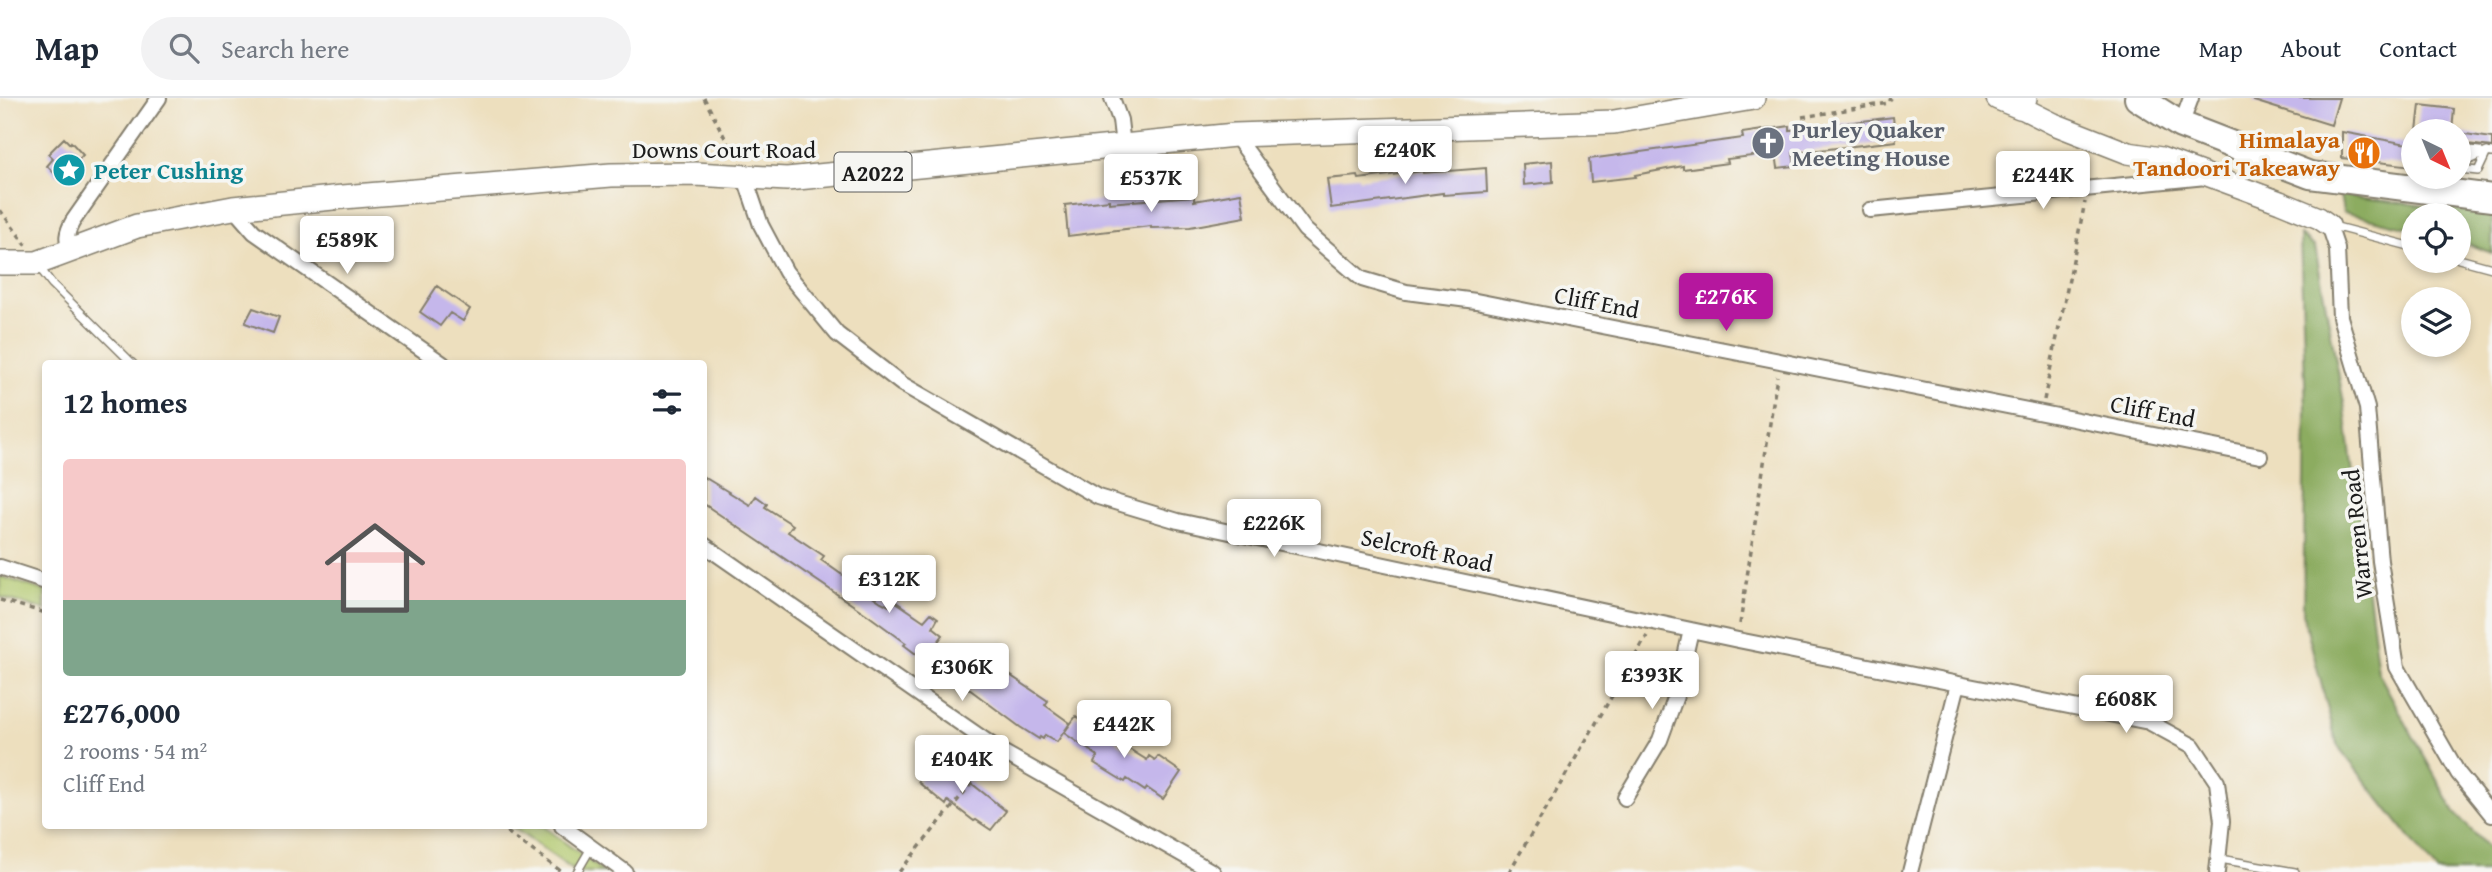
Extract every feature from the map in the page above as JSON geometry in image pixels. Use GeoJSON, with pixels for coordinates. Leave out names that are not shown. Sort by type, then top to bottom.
{"type":"FeatureCollection","features":[{"type":"Feature","properties":{"kind":"highway"},"geometry":{"type":"LineString","coordinates":[[2138,98],[2181,125],[2311,175],[2401,182]]}},
{"type":"Feature","properties":{"kind":"highway"},"geometry":{"type":"LineString","coordinates":[[2449,189],[2492,198]]}},
{"type":"Feature","properties":{"kind":"main road","name":"Downs Court Road"},"geometry":{"type":"LineString","coordinates":[[0,263],[37,263],[137,226],[233,208],[611,175],[695,174],[788,179],[831,176],[1234,135],[1614,122],[1753,98]]}},
{"type":"Feature","properties":{"kind":"main road"},"geometry":{"type":"LineString","coordinates":[[1998,98],[2022,103]]}},
{"type":"Feature","properties":{"kind":"street"},"geometry":{"type":"LineString","coordinates":[[70,251],[66,240],[73,221],[159,98]]}},
{"type":"Feature","properties":{"kind":"street"},"geometry":{"type":"LineString","coordinates":[[1112,98],[1120,120],[1123,146]]}},
{"type":"Feature","properties":{"kind":"street"},"geometry":{"type":"LineString","coordinates":[[2181,125],[2191,98]]}},
{"type":"Feature","properties":{"kind":"street"},"geometry":{"type":"LineString","coordinates":[[2022,103],[2054,124],[2128,153],[2161,158],[2213,177],[2319,218],[2329,225]]}},
{"type":"Feature","properties":{"kind":"street","name":"Cliff End"},"geometry":{"type":"LineString","coordinates":[[1234,135],[1305,230],[1362,279],[1406,292],[1476,301],[2260,456]]}},
{"type":"Feature","properties":{"kind":"street"},"geometry":{"type":"LineString","coordinates":[[1870,210],[2213,177]]}},
{"type":"Feature","properties":{"kind":"street","name":"Selcroft Road"},"geometry":{"type":"LineString","coordinates":[[746,178],[761,225],[786,272],[837,334],[902,384],[1098,497],[1178,522],[1738,640],[2149,722],[2193,746],[2217,782],[2222,821],[2219,865]]}},
{"type":"Feature","properties":{"kind":"street"},"geometry":{"type":"LineString","coordinates":[[233,208],[254,232],[437,360]]}},
{"type":"Feature","properties":{"kind":"street","name":"Warren Road"},"geometry":{"type":"LineString","coordinates":[[2329,225],[2337,249],[2340,317],[2367,408],[2380,561],[2397,667],[2458,773],[2492,815]]}},
{"type":"Feature","properties":{"kind":"street"},"geometry":{"type":"LineString","coordinates":[[707,547],[999,750],[1213,872]]}},
{"type":"Feature","properties":{"kind":"street"},"geometry":{"type":"LineString","coordinates":[[0,567],[42,581]]}},
{"type":"Feature","properties":{"kind":"street"},"geometry":{"type":"LineString","coordinates":[[1625,798],[1660,740],[1676,696],[1691,630]]}},
{"type":"Feature","properties":{"kind":"street"},"geometry":{"type":"LineString","coordinates":[[1910,872],[1958,684]]}},
{"type":"Feature","properties":{"kind":"street"},"geometry":{"type":"LineString","coordinates":[[566,829],[625,872]]}},
{"type":"Feature","properties":{"kind":"lane"},"geometry":{"type":"LineString","coordinates":[[2471,150],[2490,152]]}},
{"type":"Feature","properties":{"kind":"lane"},"geometry":{"type":"LineString","coordinates":[[2471,154],[2490,152]]}},
{"type":"Feature","properties":{"kind":"lane"},"geometry":{"type":"LineString","coordinates":[[2471,160],[2490,152]]}},
{"type":"Feature","properties":{"kind":"lane"},"geometry":{"type":"LineString","coordinates":[[2471,170],[2478,171],[2490,152]]}},
{"type":"Feature","properties":{"kind":"lane"},"geometry":{"type":"LineString","coordinates":[[2329,225],[2401,244]]}},
{"type":"Feature","properties":{"kind":"lane"},"geometry":{"type":"LineString","coordinates":[[2471,262],[2492,268]]}},
{"type":"Feature","properties":{"kind":"lane"},"geometry":{"type":"LineString","coordinates":[[37,263],[52,284],[129,360]]}},
{"type":"Feature","properties":{"kind":"lane"},"geometry":{"type":"LineString","coordinates":[[577,872],[592,847]]}},
{"type":"Feature","properties":{"kind":"lane"},"geometry":{"type":"LineString","coordinates":[[2219,865],[2295,872]]}},
{"type":"Feature","properties":{"kind":"path"},"geometry":{"type":"LineString","coordinates":[[704,98],[746,178]]}},
{"type":"Feature","properties":{"kind":"path"},"geometry":{"type":"LineString","coordinates":[[1802,117],[1889,103],[1891,98]]}},
{"type":"Feature","properties":{"kind":"path"},"geometry":{"type":"LineString","coordinates":[[2042,413],[2088,189]]}},
{"type":"Feature","properties":{"kind":"path"},"geometry":{"type":"LineString","coordinates":[[0,210],[37,263]]}},
{"type":"Feature","properties":{"kind":"path"},"geometry":{"type":"LineString","coordinates":[[1738,640],[1774,391]]}},
{"type":"Feature","properties":{"kind":"path"},"geometry":{"type":"LineString","coordinates":[[0,600],[42,612]]}},
{"type":"Feature","properties":{"kind":"path"},"geometry":{"type":"LineString","coordinates":[[1509,872],[1655,622]]}},
{"type":"Feature","properties":{"kind":"path"},"geometry":{"type":"LineString","coordinates":[[900,872],[999,750]]}},
{"type":"Feature","properties":{"kind":"path"},"geometry":{"type":"LineString","coordinates":[[503,829],[562,872]]}},
{"type":"Feature","properties":{"kind":"green space"},"geometry":{"type":"Polygon","coordinates":[[[2340,195],[2404,203],[2401,203],[2401,226],[2343,212],[2340,195]]]}},
{"type":"Feature","properties":{"kind":"green space"},"geometry":{"type":"Polygon","coordinates":[[[2471,211],[2492,214],[2492,253],[2471,245],[2471,211]]]}},
{"type":"Feature","properties":{"kind":"green space"},"geometry":{"type":"Polygon","coordinates":[[[2300,235],[2315,247],[2345,409],[2378,672],[2455,813],[2492,852],[2492,872],[2437,872],[2337,745],[2303,613],[2306,410],[2300,235]]]}},
{"type":"Feature","properties":{"kind":"green space"},"geometry":{"type":"Polygon","coordinates":[[[0,576],[42,590],[42,609],[0,597],[0,576]]]}},
{"type":"Feature","properties":{"kind":"green space"},"geometry":{"type":"Polygon","coordinates":[[[515,829],[547,829],[604,872],[576,872],[515,829]]]}},
{"type":"Feature","properties":{"kind":"building"},"geometry":{"type":"Polygon","coordinates":[[[2255,98],[2339,98],[2331,125],[2254,101],[2255,98]]]}},
{"type":"Feature","properties":{"kind":"building"},"geometry":{"type":"Polygon","coordinates":[[[2420,105],[2454,109],[2453,119],[2418,119],[2420,105]]]}},
{"type":"Feature","properties":{"kind":"building"},"geometry":{"type":"Polygon","coordinates":[[[1893,117],[1896,141],[1793,153],[1795,166],[1778,168],[1776,153],[1727,159],[1728,163],[1683,169],[1683,166],[1635,175],[1636,177],[1591,182],[1589,159],[1743,138],[1742,133],[1790,126],[1790,130],[1893,117]]]}},
{"type":"Feature","properties":{"kind":"building"},"geometry":{"type":"Polygon","coordinates":[[[2342,132],[2401,143],[2401,165],[2342,158],[2342,132]]]}},
{"type":"Feature","properties":{"kind":"building"},"geometry":{"type":"Polygon","coordinates":[[[2471,135],[2492,138],[2492,147],[2471,144],[2471,135]]]}},
{"type":"Feature","properties":{"kind":"building"},"geometry":{"type":"Polygon","coordinates":[[[64,138],[83,155],[66,173],[63,170],[57,176],[47,166],[53,159],[48,154],[64,138]]]}},
{"type":"Feature","properties":{"kind":"building"},"geometry":{"type":"Polygon","coordinates":[[[1552,161],[1553,182],[1524,185],[1523,164],[1552,161]]]}},
{"type":"Feature","properties":{"kind":"building"},"geometry":{"type":"Polygon","coordinates":[[[1486,168],[1487,192],[1443,193],[1331,208],[1327,179],[1358,176],[1359,179],[1423,171],[1486,168]]]}},
{"type":"Feature","properties":{"kind":"building"},"geometry":{"type":"Polygon","coordinates":[[[1241,193],[1245,217],[1190,227],[1151,226],[1068,236],[1065,205],[1194,196],[1194,201],[1241,193]]]}},
{"type":"Feature","properties":{"kind":"building"},"geometry":{"type":"Polygon","coordinates":[[[437,286],[470,309],[463,321],[450,313],[440,326],[420,312],[437,286]]]}},
{"type":"Feature","properties":{"kind":"building"},"geometry":{"type":"Polygon","coordinates":[[[253,308],[279,317],[273,333],[245,323],[253,308]]]}},
{"type":"Feature","properties":{"kind":"building"},"geometry":{"type":"Polygon","coordinates":[[[707,479],[750,505],[756,496],[767,504],[765,507],[793,525],[788,532],[824,556],[821,560],[849,577],[849,580],[881,602],[889,606],[893,600],[924,621],[931,613],[938,618],[933,627],[943,635],[937,643],[981,675],[984,672],[995,677],[1001,669],[1048,701],[1045,705],[1070,723],[1057,742],[1045,735],[1043,739],[1039,739],[957,680],[955,682],[918,651],[916,654],[904,645],[906,643],[707,506],[707,479]]]}},
{"type":"Feature","properties":{"kind":"building"},"geometry":{"type":"Polygon","coordinates":[[[1076,716],[1147,760],[1149,756],[1155,760],[1158,756],[1181,772],[1163,799],[1127,779],[1125,782],[1094,763],[1098,756],[1064,733],[1076,716]]]}},
{"type":"Feature","properties":{"kind":"building"},"geometry":{"type":"Polygon","coordinates":[[[933,763],[941,770],[946,763],[1006,811],[991,830],[948,801],[946,805],[918,782],[933,763]]]}},
{"type":"Feature","properties":{"kind":"place","name":"Purley Quaker Meeting House"},"geometry":{"type":"Point","coordinates":[1768,143]}},
{"type":"Feature","properties":{"kind":"place","name":"Himalaya Tandoori Takeaway"},"geometry":{"type":"Point","coordinates":[2364,153]}},
{"type":"Feature","properties":{"kind":"place","name":"Peter Cushing"},"geometry":{"type":"Point","coordinates":[69,170]}}]}
